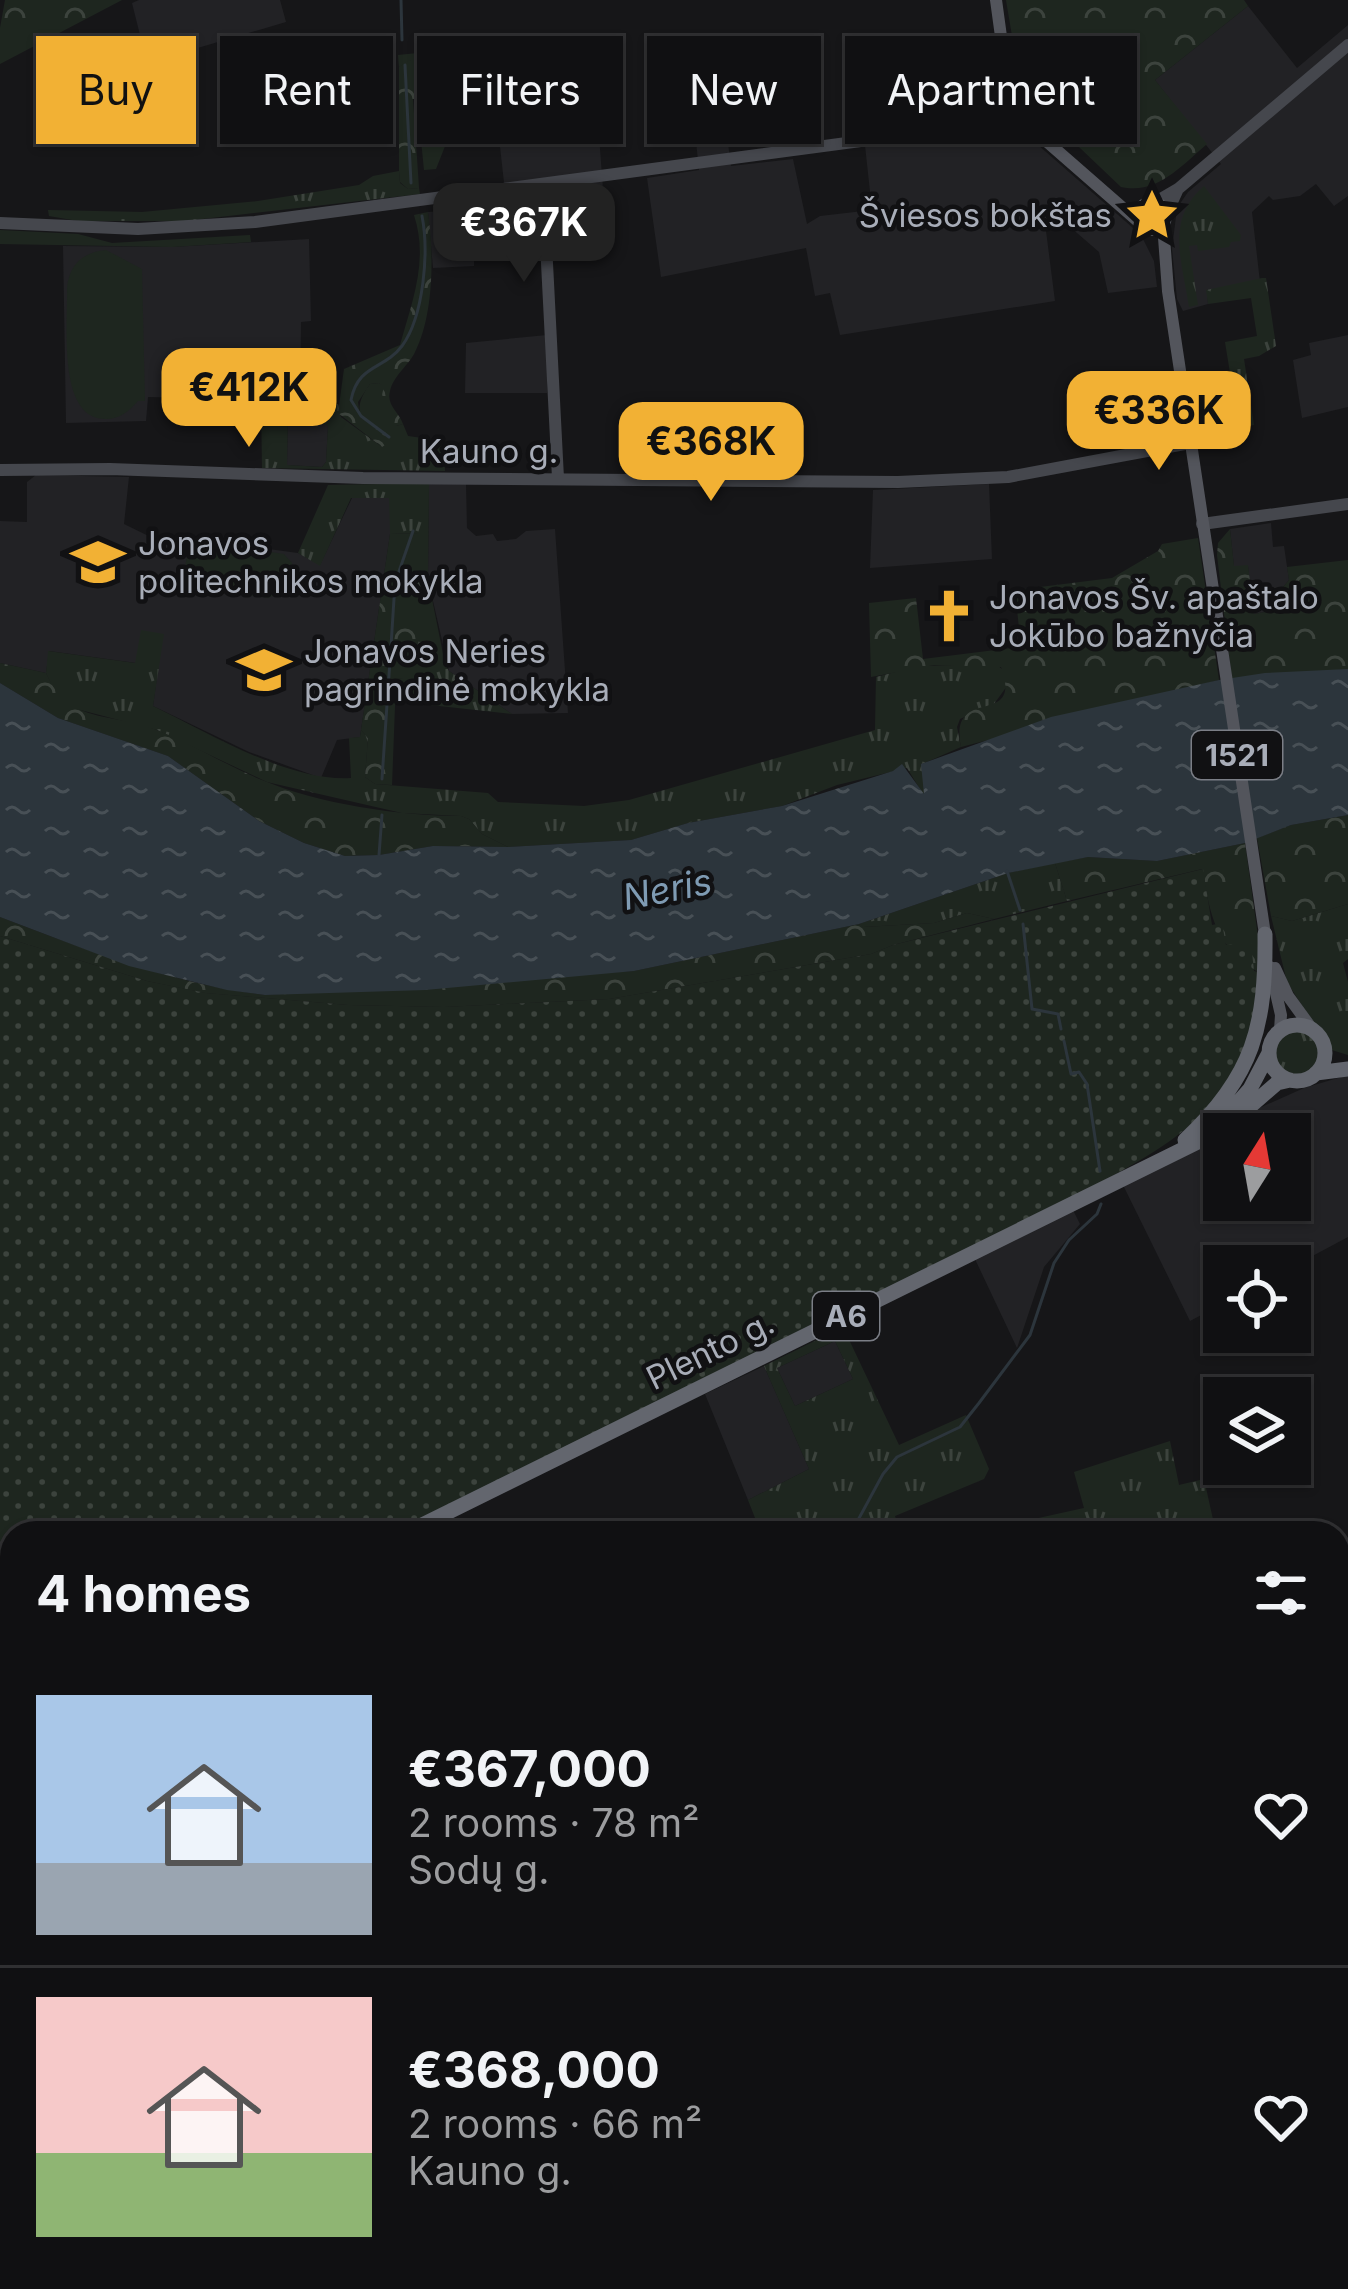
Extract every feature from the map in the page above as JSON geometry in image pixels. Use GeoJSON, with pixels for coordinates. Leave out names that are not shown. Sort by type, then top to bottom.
{"type":"FeatureCollection","features":[{"type":"Feature","properties":{"kind":"highway"},"geometry":{"type":"LineString","coordinates":[[1168,1155],[1220,1104],[1253,1046],[1265,991],[1265,934]]}},
{"type":"Feature","properties":{"kind":"highway"},"geometry":{"type":"LineString","coordinates":[[1280,1030],[1296,1025],[1312,1029],[1324,1051],[1348,1058]]}},
{"type":"Feature","properties":{"kind":"highway","name":"A6"},"geometry":{"type":"LineString","coordinates":[[1197,1141],[1241,1100],[1280,1030]]}},
{"type":"Feature","properties":{"kind":"highway"},"geometry":{"type":"LineString","coordinates":[[1316,1073],[1324,1051]]}},
{"type":"Feature","properties":{"kind":"highway"},"geometry":{"type":"LineString","coordinates":[[1269,1053],[1275,1070],[1289,1080]]}},
{"type":"Feature","properties":{"kind":"highway","name":"A6"},"geometry":{"type":"LineString","coordinates":[[1168,1155],[1224,1129],[1276,1083],[1348,1069]]}},
{"type":"Feature","properties":{"kind":"highway","name":"Plento g."},"geometry":{"type":"LineString","coordinates":[[430,1521],[1168,1155]]}},
{"type":"Feature","properties":{"kind":"main road"},"geometry":{"type":"LineString","coordinates":[[996,0],[1001,36]]}},
{"type":"Feature","properties":{"kind":"main road","name":"1521"},"geometry":{"type":"LineString","coordinates":[[1150,203],[1178,189],[1348,45]]}},
{"type":"Feature","properties":{"kind":"main road"},"geometry":{"type":"LineString","coordinates":[[0,223],[186,228],[542,185],[845,141]]}},
{"type":"Feature","properties":{"kind":"main road"},"geometry":{"type":"LineString","coordinates":[[1050,144],[1143,226]]}},
{"type":"Feature","properties":{"kind":"main road"},"geometry":{"type":"LineString","coordinates":[[542,185],[558,478]]}},
{"type":"Feature","properties":{"kind":"main road","name":"1521"},"geometry":{"type":"LineString","coordinates":[[1178,189],[1164,220],[1165,267],[1280,1030]]}},
{"type":"Feature","properties":{"kind":"main road"},"geometry":{"type":"LineString","coordinates":[[1111,197],[1162,207],[1164,220],[1143,226]]}},
{"type":"Feature","properties":{"kind":"main road"},"geometry":{"type":"LineString","coordinates":[[1143,226],[1140,210],[1150,203]]}},
{"type":"Feature","properties":{"kind":"main road","name":"1521"},"geometry":{"type":"LineString","coordinates":[[1143,226],[1165,267]]}},
{"type":"Feature","properties":{"kind":"main road","name":"Kauno g."},"geometry":{"type":"LineString","coordinates":[[0,470],[866,483],[1008,478],[1190,443]]}},
{"type":"Feature","properties":{"kind":"main road"},"geometry":{"type":"LineString","coordinates":[[1202,524],[1348,504]]}},
{"type":"Feature","properties":{"kind":"main road","name":"1521"},"geometry":{"type":"LineString","coordinates":[[1269,956],[1312,1029]]}},
{"type":"Feature","properties":{"kind":"shaded area"},"geometry":{"type":"Polygon","coordinates":[[[280,0],[286,22],[239,36],[220,36],[220,41],[196,49],[196,36],[140,36],[132,3],[280,0]]]}},
{"type":"Feature","properties":{"kind":"shaded area"},"geometry":{"type":"Polygon","coordinates":[[[1248,6],[1297,68],[1348,25],[1348,196],[1334,206],[1316,184],[1300,196],[1273,200],[1269,196],[1252,212],[1260,282],[1207,290],[1208,304],[1183,311],[1177,299],[1172,249],[1177,208],[1221,164],[1155,80],[1248,6]]]}},
{"type":"Feature","properties":{"kind":"shaded area"},"geometry":{"type":"Polygon","coordinates":[[[500,144],[600,144],[603,189],[506,201],[500,144]]]}},
{"type":"Feature","properties":{"kind":"shaded area"},"geometry":{"type":"Polygon","coordinates":[[[696,144],[728,144],[731,166],[793,159],[807,224],[820,216],[872,210],[865,144],[1037,144],[1141,235],[1154,261],[1157,287],[1108,293],[1099,252],[1055,214],[1045,223],[1055,301],[840,335],[830,293],[815,296],[806,248],[661,277],[647,178],[699,170],[696,144]]]}},
{"type":"Feature","properties":{"kind":"shaded area"},"geometry":{"type":"Polygon","coordinates":[[[474,209],[474,266],[433,268],[428,212],[474,209]]]}},
{"type":"Feature","properties":{"kind":"shaded area"},"geometry":{"type":"Polygon","coordinates":[[[309,239],[311,321],[301,322],[300,401],[148,397],[146,421],[66,423],[63,246],[172,247],[309,239]]]}},
{"type":"Feature","properties":{"kind":"shaded area"},"geometry":{"type":"Polygon","coordinates":[[[547,335],[547,393],[465,393],[466,343],[547,335]]]}},
{"type":"Feature","properties":{"kind":"shaded area"},"geometry":{"type":"Polygon","coordinates":[[[1348,335],[1348,407],[1302,418],[1293,360],[1311,355],[1309,343],[1348,335]]]}},
{"type":"Feature","properties":{"kind":"shaded area"},"geometry":{"type":"Polygon","coordinates":[[[288,413],[320,413],[328,426],[322,467],[287,465],[288,413]]]}},
{"type":"Feature","properties":{"kind":"shaded area"},"geometry":{"type":"Polygon","coordinates":[[[36,475],[129,477],[124,524],[169,546],[172,536],[298,553],[320,565],[352,498],[390,498],[390,534],[360,737],[337,740],[321,778],[249,752],[153,706],[163,634],[136,663],[49,651],[46,673],[0,663],[0,521],[27,522],[27,482],[36,475]]]}},
{"type":"Feature","properties":{"kind":"shaded area"},"geometry":{"type":"Polygon","coordinates":[[[429,483],[466,483],[467,528],[476,536],[493,534],[497,541],[516,539],[526,531],[555,529],[568,713],[512,714],[449,671],[428,579],[429,483]]]}},
{"type":"Feature","properties":{"kind":"shaded area"},"geometry":{"type":"Polygon","coordinates":[[[989,484],[992,559],[870,568],[873,490],[989,484]]]}},
{"type":"Feature","properties":{"kind":"shaded area"},"geometry":{"type":"Polygon","coordinates":[[[1271,523],[1273,547],[1284,546],[1289,580],[1274,598],[1276,610],[1253,614],[1248,566],[1234,567],[1230,529],[1271,523]]]}},
{"type":"Feature","properties":{"kind":"shaded area"},"geometry":{"type":"Polygon","coordinates":[[[1348,1075],[1348,1237],[1311,1257],[1311,1245],[1203,1245],[1203,1314],[1190,1321],[1123,1185],[1203,1140],[1203,1221],[1311,1221],[1311,1113],[1250,1113],[1348,1075]]]}},
{"type":"Feature","properties":{"kind":"shaded area"},"geometry":{"type":"Polygon","coordinates":[[[1073,1210],[1080,1224],[1044,1267],[1017,1348],[974,1257],[1073,1210]]]}},
{"type":"Feature","properties":{"kind":"shaded area"},"geometry":{"type":"Polygon","coordinates":[[[835,1341],[853,1379],[795,1406],[777,1368],[835,1341]]]}},
{"type":"Feature","properties":{"kind":"shaded area"},"geometry":{"type":"Polygon","coordinates":[[[764,1366],[809,1469],[748,1500],[705,1394],[764,1366]]]}},
{"type":"Feature","properties":{"kind":"green space"},"geometry":{"type":"Polygon","coordinates":[[[5,0],[122,0],[53,36],[36,36],[36,45],[0,64],[5,0]]]}},
{"type":"Feature","properties":{"kind":"green space"},"geometry":{"type":"Polygon","coordinates":[[[1006,0],[1244,0],[1248,6],[1155,80],[1207,144],[1178,169],[1146,187],[1121,187],[1076,144],[1137,144],[1137,36],[1012,36],[1006,0]]]}},
{"type":"Feature","properties":{"kind":"green space"},"geometry":{"type":"Polygon","coordinates":[[[417,53],[417,70],[410,60],[399,67],[398,55],[417,53]]]}},
{"type":"Feature","properties":{"kind":"green space"},"geometry":{"type":"Polygon","coordinates":[[[409,60],[417,62],[417,99],[413,99],[419,188],[408,189],[400,182],[399,67],[409,60]]]}},
{"type":"Feature","properties":{"kind":"green space"},"geometry":{"type":"Polygon","coordinates":[[[421,144],[446,144],[436,169],[424,170],[421,144]]]}},
{"type":"Feature","properties":{"kind":"green space"},"geometry":{"type":"Polygon","coordinates":[[[399,171],[400,183],[408,189],[419,188],[420,194],[185,221],[78,221],[49,216],[48,210],[142,212],[258,201],[359,185],[373,176],[399,171]]]}},
{"type":"Feature","properties":{"kind":"green space"},"geometry":{"type":"Polygon","coordinates":[[[1204,186],[1241,235],[1229,247],[1198,251],[1197,245],[1189,246],[1198,305],[1189,307],[1180,227],[1192,199],[1204,186]]]}},
{"type":"Feature","properties":{"kind":"green space"},"geometry":{"type":"Polygon","coordinates":[[[428,212],[432,264],[426,320],[415,352],[394,380],[389,396],[403,424],[396,426],[384,413],[384,387],[379,383],[370,384],[358,402],[360,417],[391,441],[382,447],[338,413],[344,369],[400,345],[419,265],[414,215],[428,212]]]}},
{"type":"Feature","properties":{"kind":"green space"},"geometry":{"type":"Polygon","coordinates":[[[0,230],[78,234],[112,243],[250,235],[251,242],[172,247],[0,244],[0,230]]]}},
{"type":"Feature","properties":{"kind":"green space"},"geometry":{"type":"Polygon","coordinates":[[[106,250],[142,269],[145,401],[138,401],[120,416],[103,419],[85,411],[71,381],[67,288],[79,261],[106,250]]]}},
{"type":"Feature","properties":{"kind":"green space"},"geometry":{"type":"Polygon","coordinates":[[[1266,278],[1276,346],[1244,359],[1254,425],[1208,432],[1203,396],[1216,394],[1216,402],[1233,391],[1225,342],[1257,336],[1251,298],[1208,304],[1206,290],[1266,278]]]}},
{"type":"Feature","properties":{"kind":"green space"},"geometry":{"type":"Polygon","coordinates":[[[370,384],[384,386],[396,426],[403,424],[408,436],[443,441],[445,471],[262,468],[261,400],[338,404],[341,417],[382,447],[361,417],[360,402],[370,384]],[[288,413],[287,465],[322,467],[326,462],[328,426],[320,423],[319,413],[288,413]]]}},
{"type":"Feature","properties":{"kind":"green space"},"geometry":{"type":"Polygon","coordinates":[[[429,483],[428,579],[445,664],[512,714],[394,701],[396,679],[403,678],[402,660],[418,637],[404,593],[419,533],[390,534],[389,498],[351,498],[320,566],[298,553],[328,485],[429,483]]]}},
{"type":"Feature","properties":{"kind":"green space"},"geometry":{"type":"Polygon","coordinates":[[[1230,529],[1234,566],[1248,565],[1254,614],[1276,610],[1274,598],[1289,580],[1287,567],[1348,560],[1348,669],[1232,679],[1217,555],[1218,543],[1230,529]]]}},
{"type":"Feature","properties":{"kind":"green space"},"geometry":{"type":"Polygon","coordinates":[[[419,533],[405,592],[424,606],[418,638],[402,660],[404,678],[396,679],[392,785],[375,784],[365,777],[368,738],[361,730],[390,534],[419,533]]]}},
{"type":"Feature","properties":{"kind":"green space"},"geometry":{"type":"Polygon","coordinates":[[[1198,538],[1219,680],[961,747],[965,716],[1003,697],[1001,667],[934,665],[871,677],[869,603],[916,598],[923,659],[1021,647],[1015,590],[1112,578],[1162,544],[1198,538]]]}},
{"type":"Feature","properties":{"kind":"green space"},"geometry":{"type":"Polygon","coordinates":[[[202,542],[284,554],[292,563],[289,580],[268,598],[197,587],[187,575],[186,561],[189,550],[202,542]]]}},
{"type":"Feature","properties":{"kind":"green space"},"geometry":{"type":"Polygon","coordinates":[[[141,630],[164,634],[153,706],[224,742],[301,772],[351,778],[349,738],[360,737],[361,730],[368,738],[365,777],[375,784],[488,793],[498,802],[584,806],[629,800],[875,730],[876,677],[919,666],[996,664],[1007,686],[994,704],[960,719],[961,747],[922,764],[925,797],[907,768],[837,785],[782,806],[688,823],[631,840],[508,847],[461,816],[402,813],[267,782],[157,730],[73,708],[57,696],[46,673],[48,651],[135,663],[141,630]]]}},
{"type":"Feature","properties":{"kind":"green space"},"geometry":{"type":"Polygon","coordinates":[[[0,663],[46,673],[55,689],[78,709],[154,729],[284,788],[360,807],[461,816],[508,847],[433,846],[345,856],[304,843],[259,821],[168,756],[58,718],[0,683],[0,663]]]}},
{"type":"Feature","properties":{"kind":"green space"},"geometry":{"type":"Polygon","coordinates":[[[1348,815],[1348,904],[1292,921],[1271,916],[1257,838],[1291,825],[1348,815]]]}},
{"type":"Feature","properties":{"kind":"green space"},"geometry":{"type":"Polygon","coordinates":[[[1245,843],[1258,972],[1223,940],[1202,869],[1067,901],[1055,863],[1088,857],[1157,861],[1245,843]]]}},
{"type":"Feature","properties":{"kind":"green space"},"geometry":{"type":"Polygon","coordinates":[[[1055,863],[1067,901],[994,919],[967,913],[934,923],[859,924],[1008,873],[1055,863]]]}},
{"type":"Feature","properties":{"kind":"green space"},"geometry":{"type":"Polygon","coordinates":[[[1203,869],[1212,925],[1222,923],[1226,945],[1251,943],[1254,971],[1262,973],[1254,1016],[1228,1081],[1188,1127],[1161,1147],[1026,1222],[416,1521],[0,1521],[0,936],[147,981],[206,993],[348,1005],[444,1007],[609,999],[871,954],[1203,869]]]}},
{"type":"Feature","properties":{"kind":"green space"},"geometry":{"type":"Polygon","coordinates":[[[1348,904],[1348,959],[1343,963],[1348,982],[1348,1055],[1326,1043],[1287,982],[1271,916],[1292,921],[1348,904]]]}},
{"type":"Feature","properties":{"kind":"green space"},"geometry":{"type":"Polygon","coordinates":[[[967,913],[994,919],[871,954],[609,999],[444,1007],[348,1005],[205,993],[147,981],[0,936],[0,917],[163,974],[265,995],[634,971],[859,924],[934,923],[967,913]]]}},
{"type":"Feature","properties":{"kind":"green space"},"geometry":{"type":"Polygon","coordinates":[[[1297,1029],[1313,1036],[1320,1052],[1313,1068],[1297,1075],[1281,1068],[1274,1052],[1281,1036],[1297,1029]]]}},
{"type":"Feature","properties":{"kind":"green space"},"geometry":{"type":"Polygon","coordinates":[[[843,1327],[899,1445],[966,1415],[989,1469],[984,1479],[895,1516],[896,1521],[756,1521],[748,1500],[809,1469],[764,1366],[843,1327]],[[835,1341],[777,1368],[795,1406],[853,1379],[835,1341]]]}},
{"type":"Feature","properties":{"kind":"green space"},"geometry":{"type":"Polygon","coordinates":[[[1170,1441],[1179,1485],[1203,1479],[1213,1521],[1026,1521],[1084,1508],[1074,1472],[1170,1441]]]}},
{"type":"Feature","properties":{"kind":"water","name":"Neris"},"geometry":{"type":"Polygon","coordinates":[[[1348,669],[1348,815],[1291,825],[1245,843],[1157,861],[1088,857],[1008,873],[859,924],[634,971],[425,990],[265,995],[129,966],[0,917],[0,683],[58,718],[168,756],[259,821],[345,856],[433,846],[631,840],[688,823],[782,806],[893,771],[902,764],[924,794],[921,764],[1051,717],[1219,680],[1348,669]]]}},
{"type":"Feature","properties":{"kind":"waterway"},"geometry":{"type":"LineString","coordinates":[[401,0],[402,40]]}},
{"type":"Feature","properties":{"kind":"waterway"},"geometry":{"type":"LineString","coordinates":[[405,65],[411,183]]}},
{"type":"Feature","properties":{"kind":"waterway"},"geometry":{"type":"LineString","coordinates":[[389,437],[361,416],[351,400],[365,373],[402,346],[415,318],[425,265],[422,216]]}},
{"type":"Feature","properties":{"kind":"waterway"},"geometry":{"type":"LineString","coordinates":[[391,646],[395,583],[413,531]]}},
{"type":"Feature","properties":{"kind":"waterway"},"geometry":{"type":"LineString","coordinates":[[382,779],[390,660]]}},
{"type":"Feature","properties":{"kind":"waterway"},"geometry":{"type":"LineString","coordinates":[[379,855],[382,815]]}},
{"type":"Feature","properties":{"kind":"waterway"},"geometry":{"type":"LineString","coordinates":[[1007,871],[1020,910]]}},
{"type":"Feature","properties":{"kind":"waterway"},"geometry":{"type":"LineString","coordinates":[[1023,924],[1032,1009],[1058,1014],[1061,1029]]}},
{"type":"Feature","properties":{"kind":"waterway"},"geometry":{"type":"LineString","coordinates":[[1064,1041],[1071,1074],[1079,1072],[1087,1084],[1100,1171]]}},
{"type":"Feature","properties":{"kind":"waterway"},"geometry":{"type":"LineString","coordinates":[[858,1521],[897,1457],[960,1427],[979,1403],[1030,1335],[1054,1263],[1101,1204]]}},
{"type":"Feature","properties":{"kind":"place","name":"Šviesos bokštas"},"geometry":{"type":"Point","coordinates":[1152,215]}},
{"type":"Feature","properties":{"kind":"place","name":"Jonavos politechnikos mokykla"},"geometry":{"type":"Point","coordinates":[98,562]}},
{"type":"Feature","properties":{"kind":"place","name":"Jonavos Šv. apaštalo Jokūbo bažnyčia"},"geometry":{"type":"Point","coordinates":[949,616]}},
{"type":"Feature","properties":{"kind":"place","name":"Jonavos Neries pagrindinė mokykla"},"geometry":{"type":"Point","coordinates":[264,670]}}]}
